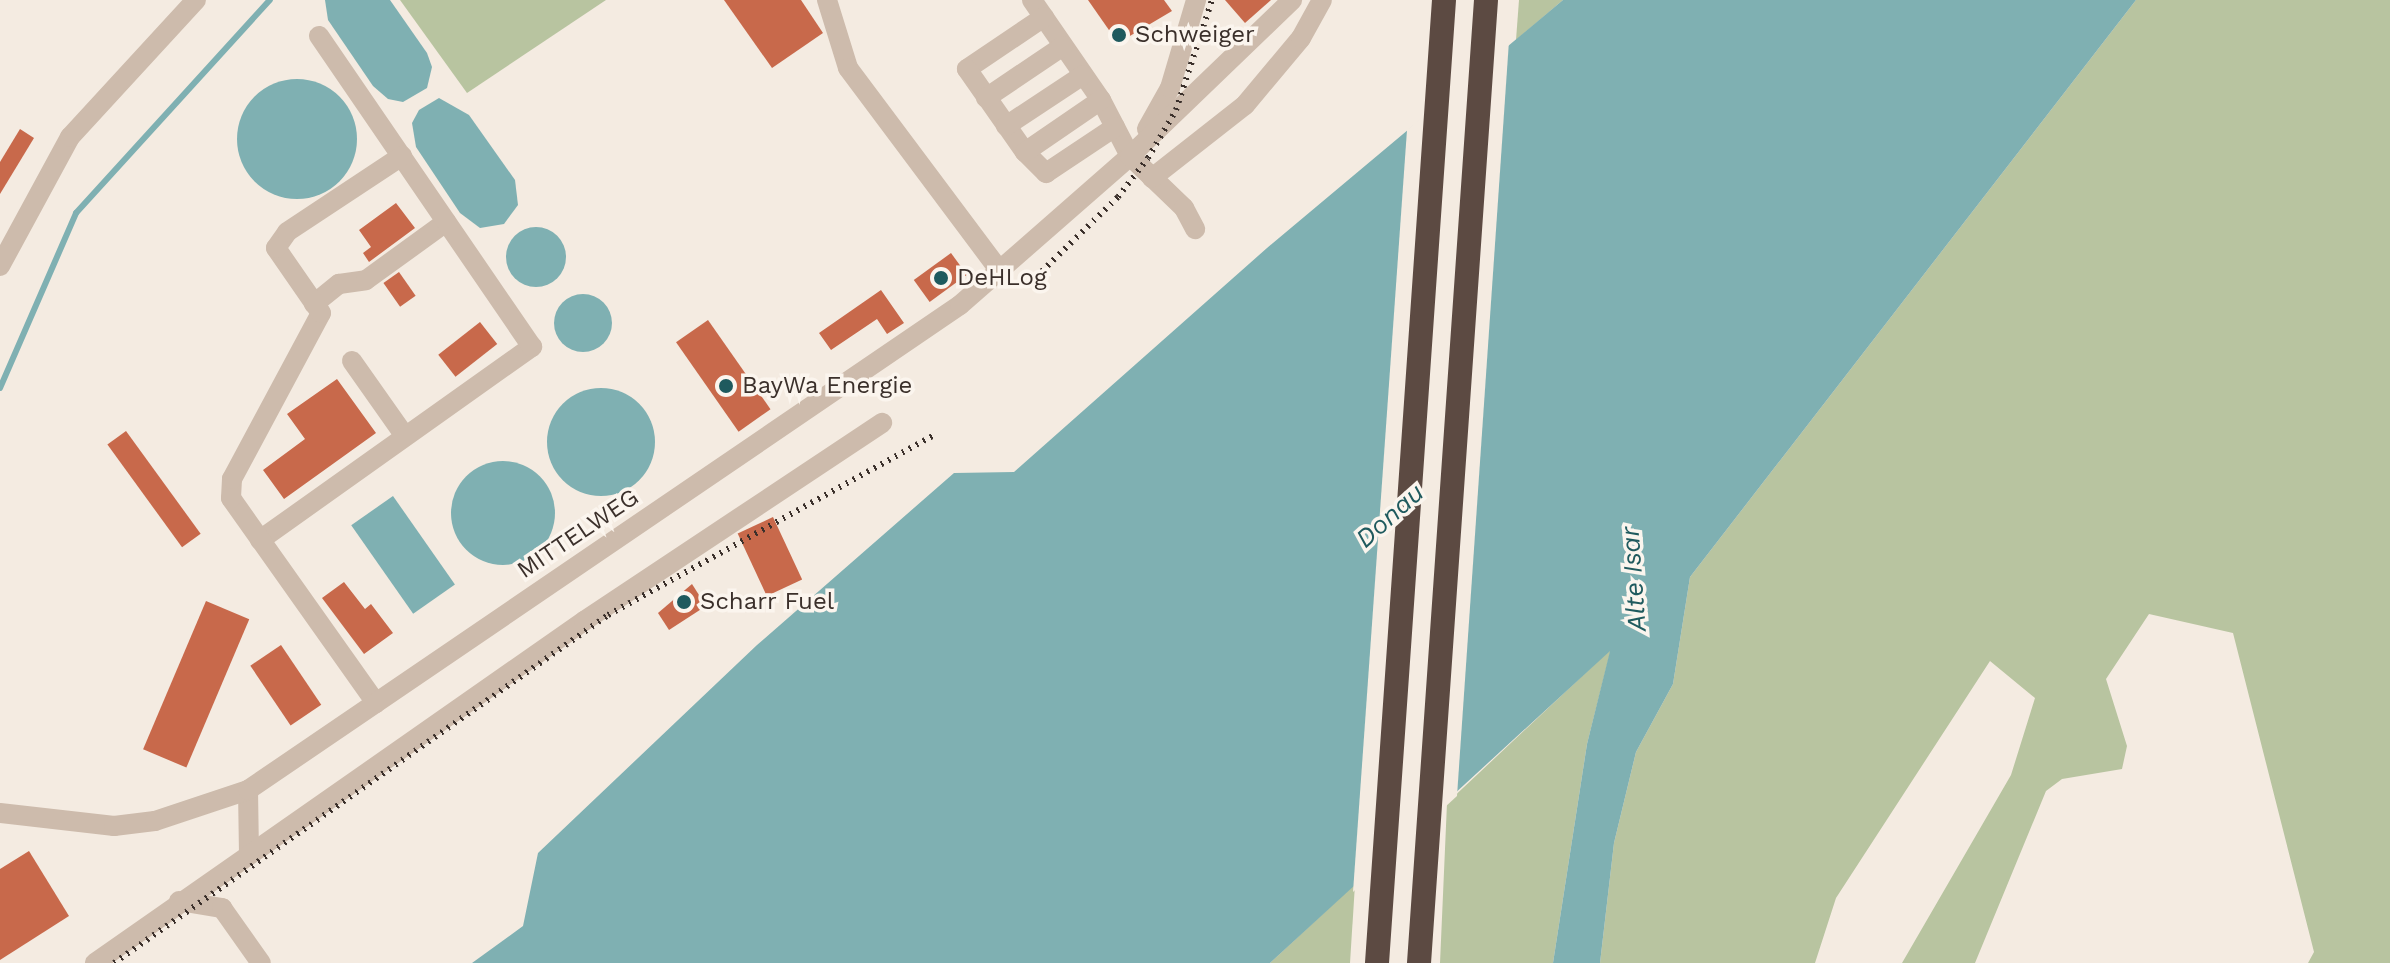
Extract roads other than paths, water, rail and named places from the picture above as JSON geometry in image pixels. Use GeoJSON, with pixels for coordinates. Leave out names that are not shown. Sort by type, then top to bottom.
{"type":"FeatureCollection","features":[{"type":"Feature","properties":{"kind":"highway"},"geometry":{"type":"LineString","coordinates":[[1377,963],[1444,0]]}},
{"type":"Feature","properties":{"kind":"highway"},"geometry":{"type":"LineString","coordinates":[[1419,963],[1486,0]]}},
{"type":"Feature","properties":{"kind":"street"},"geometry":{"type":"LineString","coordinates":[[0,266],[70,137],[196,0]]}},
{"type":"Feature","properties":{"kind":"street"},"geometry":{"type":"LineString","coordinates":[[827,0],[848,68],[1000,271]]}},
{"type":"Feature","properties":{"kind":"street"},"geometry":{"type":"LineString","coordinates":[[1130,156],[1170,88],[1196,0]]}},
{"type":"Feature","properties":{"kind":"street","name":"MITTELWEG"},"geometry":{"type":"LineString","coordinates":[[0,813],[114,826],[164,819],[248,790],[871,367],[1000,271],[1130,156],[1292,0]]}},
{"type":"Feature","properties":{"kind":"street"},"geometry":{"type":"LineString","coordinates":[[1152,178],[1245,105],[1301,38],[1322,0]]}},
{"type":"Feature","properties":{"kind":"street"},"geometry":{"type":"LineString","coordinates":[[1115,127],[1046,173],[1025,152],[967,69],[1038,9],[1101,100],[1115,127],[1130,156],[1184,208],[1195,229]]}},
{"type":"Feature","properties":{"kind":"street"},"geometry":{"type":"LineString","coordinates":[[260,540],[532,347],[319,36]]}},
{"type":"Feature","properties":{"kind":"street"},"geometry":{"type":"LineString","coordinates":[[986,98],[1063,46]]}},
{"type":"Feature","properties":{"kind":"street"},"geometry":{"type":"LineString","coordinates":[[1006,126],[1083,75]]}},
{"type":"Feature","properties":{"kind":"street"},"geometry":{"type":"LineString","coordinates":[[1025,152],[1101,100]]}},
{"type":"Feature","properties":{"kind":"street"},"geometry":{"type":"LineString","coordinates":[[376,703],[231,498],[232,479],[321,313],[276,248],[287,232],[402,156]]}},
{"type":"Feature","properties":{"kind":"street"},"geometry":{"type":"LineString","coordinates":[[314,304],[339,284],[366,280],[446,222]]}},
{"type":"Feature","properties":{"kind":"street"},"geometry":{"type":"LineString","coordinates":[[352,361],[405,436]]}},
{"type":"Feature","properties":{"kind":"street"},"geometry":{"type":"LineString","coordinates":[[95,963],[249,851],[882,423]]}},
{"type":"Feature","properties":{"kind":"street"},"geometry":{"type":"LineString","coordinates":[[248,790],[249,851]]}},
{"type":"Feature","properties":{"kind":"street"},"geometry":{"type":"LineString","coordinates":[[179,901],[222,908],[261,963]]}},
{"type":"Feature","properties":{"kind":"water"},"geometry":{"type":"Polygon","coordinates":[[[325,0],[390,0],[427,53],[432,67],[427,88],[403,102],[388,99],[373,86],[328,20],[325,0]]]}},
{"type":"Feature","properties":{"kind":"water"},"geometry":{"type":"Polygon","coordinates":[[[1563,0],[2136,0],[1690,577],[1673,684],[1636,752],[1614,843],[1600,963],[1553,963],[1587,744],[1610,651],[1270,963],[472,963],[523,926],[538,853],[757,645],[954,473],[1014,472],[1267,248],[1563,0]]]}},
{"type":"Feature","properties":{"kind":"water"},"geometry":{"type":"Polygon","coordinates":[[[297,79],[320,83],[340,96],[353,116],[357,139],[353,162],[340,182],[320,195],[297,199],[274,195],[254,182],[241,162],[237,139],[241,116],[254,96],[274,83],[297,79]]]}},
{"type":"Feature","properties":{"kind":"water"},"geometry":{"type":"Polygon","coordinates":[[[439,98],[469,115],[515,180],[518,205],[504,224],[480,228],[460,213],[416,147],[412,123],[419,110],[439,98]]]}},
{"type":"Feature","properties":{"kind":"water"},"geometry":{"type":"Polygon","coordinates":[[[536,227],[558,235],[566,257],[558,279],[536,287],[514,279],[506,257],[514,235],[536,227]]]}},
{"type":"Feature","properties":{"kind":"water"},"geometry":{"type":"Polygon","coordinates":[[[583,294],[604,302],[612,323],[604,344],[583,352],[562,344],[554,323],[562,302],[583,294]]]}},
{"type":"Feature","properties":{"kind":"water"},"geometry":{"type":"Polygon","coordinates":[[[601,388],[622,393],[639,404],[650,421],[655,442],[650,463],[639,480],[622,491],[601,496],[580,491],[563,480],[552,463],[547,442],[552,421],[563,404],[580,393],[601,388]]]}},
{"type":"Feature","properties":{"kind":"water"},"geometry":{"type":"Polygon","coordinates":[[[503,461],[523,465],[540,476],[551,493],[555,513],[551,533],[540,550],[523,561],[503,565],[483,561],[466,550],[455,533],[451,513],[455,493],[466,476],[483,465],[503,461]]]}},
{"type":"Feature","properties":{"kind":"water"},"geometry":{"type":"Polygon","coordinates":[[[393,496],[455,584],[413,614],[351,525],[393,496]]]}},
{"type":"Feature","properties":{"kind":"waterway"},"geometry":{"type":"LineString","coordinates":[[0,388],[76,213],[270,0]]}},
{"type":"Feature","properties":{"kind":"railway"},"geometry":{"type":"LineString","coordinates":[[1036,277],[1118,197],[1148,158],[1176,110],[1212,0]]}},
{"type":"Feature","properties":{"kind":"railway"},"geometry":{"type":"LineString","coordinates":[[114,963],[608,615],[936,434]]}},
{"type":"Feature","properties":{"kind":"place","name":"Schweiger"},"geometry":{"type":"Point","coordinates":[1119,35]}},
{"type":"Feature","properties":{"kind":"place","name":"DeHLog"},"geometry":{"type":"Point","coordinates":[941,278]}},
{"type":"Feature","properties":{"kind":"place","name":"BayWa Energie"},"geometry":{"type":"Point","coordinates":[726,386]}},
{"type":"Feature","properties":{"kind":"place","name":"Scharr Fuel"},"geometry":{"type":"Point","coordinates":[684,602]}},
{"type":"Feature","properties":{"kind":"water label","name":"Donau"},"geometry":{"type":"Point","coordinates":[1390,516]}},
{"type":"Feature","properties":{"kind":"water label","name":"Alte Isar"},"geometry":{"type":"Point","coordinates":[1634,579]}}]}
